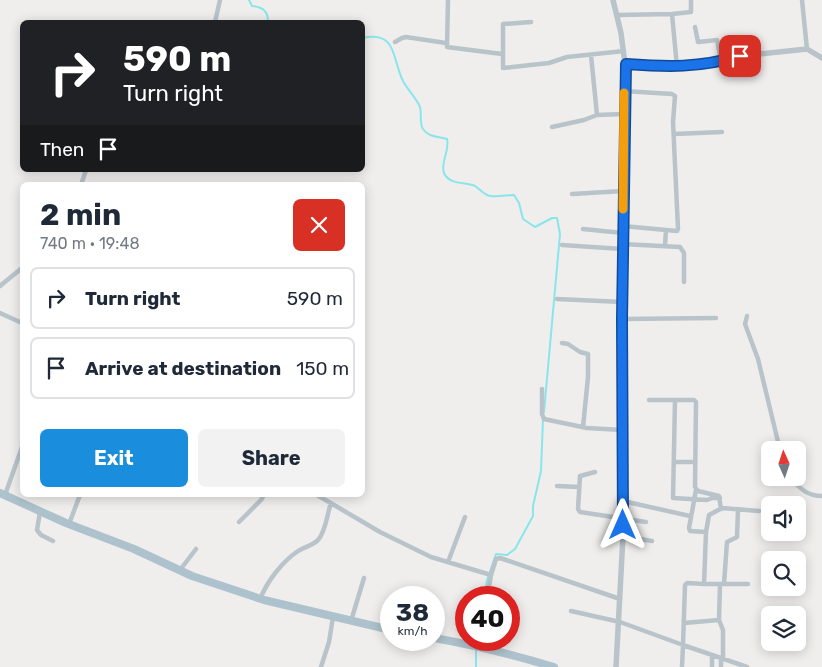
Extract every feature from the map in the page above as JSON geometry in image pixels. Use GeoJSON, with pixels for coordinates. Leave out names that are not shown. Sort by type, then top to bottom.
{"type":"FeatureCollection","features":[{"type":"Feature","properties":{"kind":"main road"},"geometry":{"type":"LineString","coordinates":[[3,494],[40,512],[134,549],[180,570],[260,599],[380,627]]}},
{"type":"Feature","properties":{"kind":"main road"},"geometry":{"type":"LineString","coordinates":[[501,651],[554,667]]}},
{"type":"Feature","properties":{"kind":"street"},"geometry":{"type":"LineString","coordinates":[[215,20],[220,0]]}},
{"type":"Feature","properties":{"kind":"street"},"geometry":{"type":"LineString","coordinates":[[448,0],[447,47],[449,49],[502,54]]}},
{"type":"Feature","properties":{"kind":"street"},"geometry":{"type":"LineString","coordinates":[[613,0],[626,64],[622,246],[623,536],[620,622],[616,667]]}},
{"type":"Feature","properties":{"kind":"street"},"geometry":{"type":"LineString","coordinates":[[617,16],[691,12],[691,0]]}},
{"type":"Feature","properties":{"kind":"street"},"geometry":{"type":"LineString","coordinates":[[802,0],[807,49]]}},
{"type":"Feature","properties":{"kind":"street"},"geometry":{"type":"LineString","coordinates":[[672,14],[677,67]]}},
{"type":"Feature","properties":{"kind":"street"},"geometry":{"type":"LineString","coordinates":[[531,22],[504,23],[502,66],[504,68],[549,63],[567,57],[623,51]]}},
{"type":"Feature","properties":{"kind":"street"},"geometry":{"type":"LineString","coordinates":[[695,27],[698,42],[717,40]]}},
{"type":"Feature","properties":{"kind":"street"},"geometry":{"type":"LineString","coordinates":[[715,33],[721,62]]}},
{"type":"Feature","properties":{"kind":"street"},"geometry":{"type":"LineString","coordinates":[[395,42],[406,38],[446,43]]}},
{"type":"Feature","properties":{"kind":"street"},"geometry":{"type":"LineString","coordinates":[[626,64],[677,67],[700,66],[740,56],[807,49],[822,58]]}},
{"type":"Feature","properties":{"kind":"street"},"geometry":{"type":"LineString","coordinates":[[590,55],[597,115]]}},
{"type":"Feature","properties":{"kind":"street"},"geometry":{"type":"LineString","coordinates":[[583,229],[677,231],[678,229],[674,95],[624,91]]}},
{"type":"Feature","properties":{"kind":"street"},"geometry":{"type":"LineString","coordinates":[[552,127],[597,115],[624,114]]}},
{"type":"Feature","properties":{"kind":"street"},"geometry":{"type":"LineString","coordinates":[[674,134],[722,132]]}},
{"type":"Feature","properties":{"kind":"street"},"geometry":{"type":"LineString","coordinates":[[572,194],[623,191]]}},
{"type":"Feature","properties":{"kind":"street"},"geometry":{"type":"LineString","coordinates":[[665,245],[666,230]]}},
{"type":"Feature","properties":{"kind":"street"},"geometry":{"type":"LineString","coordinates":[[562,245],[665,245],[680,247],[684,253],[684,282]]}},
{"type":"Feature","properties":{"kind":"street"},"geometry":{"type":"LineString","coordinates":[[0,286],[20,270]]}},
{"type":"Feature","properties":{"kind":"street"},"geometry":{"type":"LineString","coordinates":[[557,299],[622,302]]}},
{"type":"Feature","properties":{"kind":"street"},"geometry":{"type":"LineString","coordinates":[[0,313],[20,322]]}},
{"type":"Feature","properties":{"kind":"street"},"geometry":{"type":"LineString","coordinates":[[747,316],[745,324],[758,359],[778,441]]}},
{"type":"Feature","properties":{"kind":"street"},"geometry":{"type":"LineString","coordinates":[[622,319],[716,318]]}},
{"type":"Feature","properties":{"kind":"street"},"geometry":{"type":"LineString","coordinates":[[562,343],[588,354],[588,377],[583,427]]}},
{"type":"Feature","properties":{"kind":"street"},"geometry":{"type":"LineString","coordinates":[[542,388],[542,414],[544,419],[583,427],[622,430]]}},
{"type":"Feature","properties":{"kind":"street"},"geometry":{"type":"LineString","coordinates":[[648,400],[694,400],[696,402],[696,490],[689,528],[690,531],[706,532]]}},
{"type":"Feature","properties":{"kind":"street"},"geometry":{"type":"LineString","coordinates":[[675,400],[673,498],[694,500],[720,498]]}},
{"type":"Feature","properties":{"kind":"street"},"geometry":{"type":"LineString","coordinates":[[3,494],[20,452]]}},
{"type":"Feature","properties":{"kind":"street"},"geometry":{"type":"LineString","coordinates":[[674,462],[695,462]]}},
{"type":"Feature","properties":{"kind":"street"},"geometry":{"type":"LineString","coordinates":[[595,472],[581,475],[578,509],[580,512],[646,522]]}},
{"type":"Feature","properties":{"kind":"street"},"geometry":{"type":"LineString","coordinates":[[557,486],[579,487]]}},
{"type":"Feature","properties":{"kind":"street"},"geometry":{"type":"LineString","coordinates":[[799,486],[813,496],[822,496]]}},
{"type":"Feature","properties":{"kind":"street"},"geometry":{"type":"LineString","coordinates":[[696,490],[716,494],[720,498],[721,509]]}},
{"type":"Feature","properties":{"kind":"street"},"geometry":{"type":"LineString","coordinates":[[69,524],[79,497]]}},
{"type":"Feature","properties":{"kind":"street"},"geometry":{"type":"LineString","coordinates":[[239,522],[263,497]]}},
{"type":"Feature","properties":{"kind":"street"},"geometry":{"type":"LineString","coordinates":[[320,497],[380,532],[431,557],[491,575]]}},
{"type":"Feature","properties":{"kind":"street"},"geometry":{"type":"LineString","coordinates":[[623,501],[690,516]]}},
{"type":"Feature","properties":{"kind":"street"},"geometry":{"type":"LineString","coordinates":[[260,599],[267,584],[290,558],[299,550],[318,541],[322,534],[331,503]]}},
{"type":"Feature","properties":{"kind":"street"},"geometry":{"type":"LineString","coordinates":[[704,584],[706,532],[709,515],[721,509],[759,511]]}},
{"type":"Feature","properties":{"kind":"street"},"geometry":{"type":"LineString","coordinates":[[721,667],[723,630],[719,620],[722,584],[727,542],[737,537],[738,509]]}},
{"type":"Feature","properties":{"kind":"street"},"geometry":{"type":"LineString","coordinates":[[40,512],[36,530],[53,541]]}},
{"type":"Feature","properties":{"kind":"street"},"geometry":{"type":"LineString","coordinates":[[448,562],[465,517]]}},
{"type":"Feature","properties":{"kind":"street"},"geometry":{"type":"LineString","coordinates":[[623,536],[652,541]]}},
{"type":"Feature","properties":{"kind":"street"},"geometry":{"type":"LineString","coordinates":[[180,570],[196,549]]}},
{"type":"Feature","properties":{"kind":"street"},"geometry":{"type":"LineString","coordinates":[[489,586],[496,559],[500,558],[620,599]]}},
{"type":"Feature","properties":{"kind":"street"},"geometry":{"type":"LineString","coordinates":[[352,621],[364,578]]}},
{"type":"Feature","properties":{"kind":"street"},"geometry":{"type":"LineString","coordinates":[[682,667],[685,585],[748,584]]}},
{"type":"Feature","properties":{"kind":"street"},"geometry":{"type":"LineString","coordinates":[[571,611],[620,622],[746,667]]}},
{"type":"Feature","properties":{"kind":"street"},"geometry":{"type":"LineString","coordinates":[[322,667],[334,617]]}},
{"type":"Feature","properties":{"kind":"street"},"geometry":{"type":"LineString","coordinates":[[684,623],[719,620]]}},
{"type":"Feature","properties":{"kind":"street"},"geometry":{"type":"LineString","coordinates":[[712,655],[712,667]]}},
{"type":"Feature","properties":{"kind":"waterway"},"geometry":{"type":"LineString","coordinates":[[249,0],[252,6],[264,10],[268,20]]}},
{"type":"Feature","properties":{"kind":"waterway"},"geometry":{"type":"LineString","coordinates":[[365,38],[382,38],[388,43],[395,56],[403,81],[420,107],[423,129],[431,135],[447,139],[448,143],[443,169],[446,177],[450,180],[475,186],[489,196],[514,195],[519,203],[523,219],[535,227],[552,218],[557,218],[560,234],[544,412]]}},
{"type":"Feature","properties":{"kind":"waterway"},"geometry":{"type":"LineString","coordinates":[[486,586],[496,554],[507,555],[515,549],[533,516],[533,506],[541,471],[543,419]]}},
{"type":"Feature","properties":{"kind":"waterway"},"geometry":{"type":"LineString","coordinates":[[476,651],[476,667]]}},
{"type":"Feature","properties":{"kind":"slow traffic"},"geometry":{"type":"LineString","coordinates":[[623,209],[624,93]]}},
{"type":"Feature","properties":{"kind":"route"},"geometry":{"type":"LineString","coordinates":[[623,525],[622,248],[626,64],[668,67],[700,66],[740,56]]}}]}
